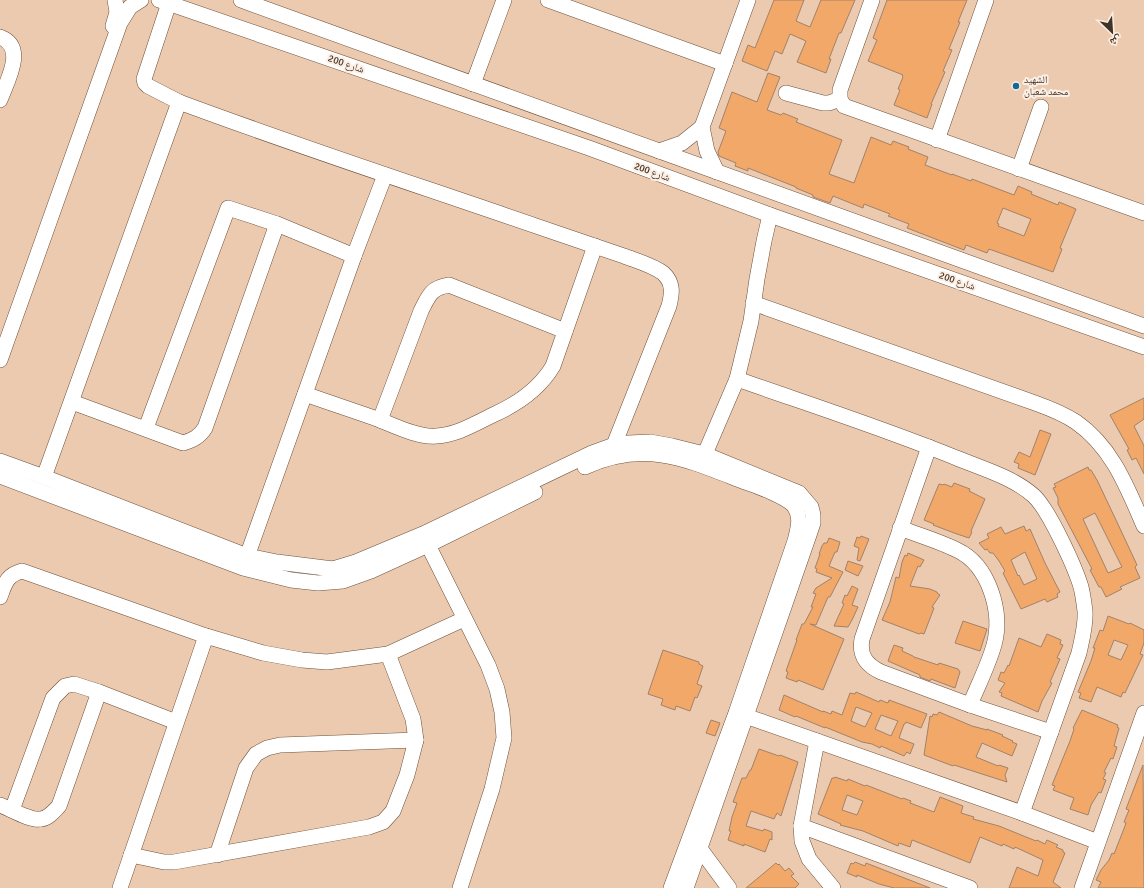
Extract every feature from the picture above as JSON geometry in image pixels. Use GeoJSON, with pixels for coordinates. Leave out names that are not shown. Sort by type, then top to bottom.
{"type":"FeatureCollection","features":[{"type":"Feature","properties":{"kind":"street"},"geometry":{"type":"LineString","coordinates":[[0,339],[115,21],[117,5],[115,0]]}},
{"type":"Feature","properties":{"kind":"street"},"geometry":{"type":"LineString","coordinates":[[0,360],[120,23],[130,7],[141,0]]}},
{"type":"Feature","properties":{"kind":"street","name":"شارع 200"},"geometry":{"type":"LineString","coordinates":[[241,0],[1144,326]]}},
{"type":"Feature","properties":{"kind":"street"},"geometry":{"type":"LineString","coordinates":[[473,84],[504,0]]}},
{"type":"Feature","properties":{"kind":"street"},"geometry":{"type":"LineString","coordinates":[[548,0],[725,64]]}},
{"type":"Feature","properties":{"kind":"street"},"geometry":{"type":"LineString","coordinates":[[717,172],[707,151],[702,127],[748,0]]}},
{"type":"Feature","properties":{"kind":"street"},"geometry":{"type":"LineString","coordinates":[[872,0],[840,90],[841,103],[848,108],[1144,213]]}},
{"type":"Feature","properties":{"kind":"street"},"geometry":{"type":"LineString","coordinates":[[937,140],[986,0]]}},
{"type":"Feature","properties":{"kind":"street"},"geometry":{"type":"LineString","coordinates":[[164,2],[144,79],[148,86],[179,102],[273,137],[595,246],[652,267],[666,276],[672,287],[672,296],[669,306],[612,451]]}},
{"type":"Feature","properties":{"kind":"street","name":"شارع 200"},"geometry":{"type":"LineString","coordinates":[[164,2],[589,148],[770,215],[1144,347]]}},
{"type":"Feature","properties":{"kind":"street"},"geometry":{"type":"LineString","coordinates":[[263,36],[272,11]]}},
{"type":"Feature","properties":{"kind":"street"},"geometry":{"type":"LineString","coordinates":[[0,37],[5,39],[13,47],[15,58],[0,100]]}},
{"type":"Feature","properties":{"kind":"street"},"geometry":{"type":"LineString","coordinates":[[786,93],[818,103],[829,103],[840,99]]}},
{"type":"Feature","properties":{"kind":"street"},"geometry":{"type":"LineString","coordinates":[[44,477],[179,102]]}},
{"type":"Feature","properties":{"kind":"street"},"geometry":{"type":"LineString","coordinates":[[1019,169],[1041,107]]}},
{"type":"Feature","properties":{"kind":"street"},"geometry":{"type":"LineString","coordinates":[[659,151],[682,142],[702,127]]}},
{"type":"Feature","properties":{"kind":"street"},"geometry":{"type":"LineString","coordinates":[[589,148],[595,128]]}},
{"type":"Feature","properties":{"kind":"street"},"geometry":{"type":"LineString","coordinates":[[245,562],[354,256],[386,174]]}},
{"type":"Feature","properties":{"kind":"street"},"geometry":{"type":"LineString","coordinates":[[146,428],[228,208],[277,224],[354,256]]}},
{"type":"Feature","properties":{"kind":"street"},"geometry":{"type":"LineString","coordinates":[[702,460],[737,379],[748,338],[762,248],[770,215]]}},
{"type":"Feature","properties":{"kind":"street"},"geometry":{"type":"LineString","coordinates":[[72,402],[146,428],[183,443],[200,435],[205,428],[277,224]]}},
{"type":"Feature","properties":{"kind":"street"},"geometry":{"type":"LineString","coordinates":[[877,252],[884,232]]}},
{"type":"Feature","properties":{"kind":"street"},"geometry":{"type":"LineString","coordinates":[[305,394],[407,431],[434,437],[455,432],[508,408],[524,398],[547,377],[553,366],[595,246]]}},
{"type":"Feature","properties":{"kind":"street"},"geometry":{"type":"LineString","coordinates":[[380,420],[421,311],[428,298],[437,287],[449,285],[565,331]]}},
{"type":"Feature","properties":{"kind":"street"},"geometry":{"type":"LineString","coordinates":[[754,303],[1057,411],[1076,422],[1093,435],[1107,452],[1124,480],[1144,526]]}},
{"type":"Feature","properties":{"kind":"street"},"geometry":{"type":"LineString","coordinates":[[737,379],[929,447],[1010,480],[1024,488],[1035,497],[1056,530],[1074,570],[1083,596],[1085,627],[1079,653],[1022,813]]}},
{"type":"Feature","properties":{"kind":"street"},"geometry":{"type":"LineString","coordinates":[[0,476],[245,562],[277,562],[333,569],[426,540],[592,453],[612,451],[629,443],[650,442],[672,446],[702,460],[799,493],[811,507],[813,523],[742,714],[671,888]]}},
{"type":"Feature","properties":{"kind":"street"},"geometry":{"type":"LineString","coordinates":[[929,447],[862,639],[862,655],[866,663],[873,669],[970,705],[1051,732]]}},
{"type":"Feature","properties":{"kind":"street"},"geometry":{"type":"LineString","coordinates":[[0,461],[44,477],[245,562]]}},
{"type":"Feature","properties":{"kind":"street"},"geometry":{"type":"LineString","coordinates":[[900,528],[958,550],[977,566],[990,589],[995,607],[996,626],[994,645],[970,705]]}},
{"type":"Feature","properties":{"kind":"street"},"geometry":{"type":"LineString","coordinates":[[426,540],[488,665],[497,689],[502,712],[504,738],[492,789],[460,888]]}},
{"type":"Feature","properties":{"kind":"street"},"geometry":{"type":"LineString","coordinates":[[0,597],[5,582],[13,573],[22,571],[206,636],[263,653],[302,660],[327,662],[388,654],[464,619]]}},
{"type":"Feature","properties":{"kind":"street"},"geometry":{"type":"LineString","coordinates":[[120,888],[206,636]]}},
{"type":"Feature","properties":{"kind":"street"},"geometry":{"type":"LineString","coordinates":[[131,855],[164,862],[174,862],[370,827],[383,822],[393,811],[407,775],[416,740],[413,719],[388,654]]}},
{"type":"Feature","properties":{"kind":"street"},"geometry":{"type":"LineString","coordinates":[[99,692],[59,806],[51,814],[42,819],[32,819],[6,807],[53,698],[65,686],[74,684],[99,692],[176,722]]}},
{"type":"Feature","properties":{"kind":"street"},"geometry":{"type":"LineString","coordinates":[[1082,888],[1144,713]]}},
{"type":"Feature","properties":{"kind":"street"},"geometry":{"type":"LineString","coordinates":[[742,714],[1022,813],[1098,842]]}},
{"type":"Feature","properties":{"kind":"street"},"geometry":{"type":"LineString","coordinates":[[686,888],[700,850],[742,714]]}},
{"type":"Feature","properties":{"kind":"street"},"geometry":{"type":"LineString","coordinates":[[217,854],[246,768],[256,754],[267,748],[280,745],[416,740]]}},
{"type":"Feature","properties":{"kind":"street"},"geometry":{"type":"LineString","coordinates":[[817,741],[801,826],[802,841],[809,859],[833,888]]}},
{"type":"Feature","properties":{"kind":"street"},"geometry":{"type":"LineString","coordinates":[[801,826],[970,888]]}},
{"type":"Feature","properties":{"kind":"street"},"geometry":{"type":"LineString","coordinates":[[700,850],[729,888]]}},
{"type":"Feature","properties":{"kind":"building"},"geometry":{"type":"Polygon","coordinates":[[[774,0],[804,0],[796,21],[810,27],[821,0],[855,0],[841,33],[839,33],[829,59],[831,59],[826,73],[797,62],[806,41],[790,34],[782,54],[775,51],[767,71],[742,61],[748,45],[755,48],[774,0]]]}},
{"type":"Feature","properties":{"kind":"building"},"geometry":{"type":"Polygon","coordinates":[[[887,0],[967,0],[949,49],[952,50],[943,71],[945,72],[931,104],[927,118],[894,105],[900,90],[898,89],[903,75],[868,61],[877,40],[873,38],[887,0]]]}},
{"type":"Feature","properties":{"kind":"building"},"geometry":{"type":"Polygon","coordinates":[[[768,73],[780,77],[767,110],[781,115],[783,113],[798,119],[796,122],[842,140],[829,174],[854,183],[871,137],[891,145],[893,141],[909,147],[908,149],[928,157],[925,165],[952,175],[971,181],[972,179],[1014,195],[1018,186],[1032,192],[1031,194],[1058,205],[1059,202],[1076,209],[1060,248],[1062,249],[1053,272],[989,249],[987,253],[966,245],[964,250],[907,228],[909,224],[888,216],[890,214],[864,204],[863,208],[833,196],[830,203],[813,197],[813,195],[796,187],[748,168],[748,171],[735,166],[736,163],[719,156],[718,152],[726,131],[719,128],[732,92],[757,102],[768,73]],[[1003,208],[997,223],[999,224],[998,226],[1024,236],[1031,219],[1003,208]]]}},
{"type":"Feature","properties":{"kind":"building"},"geometry":{"type":"Polygon","coordinates":[[[1144,398],[1144,419],[1134,426],[1144,446],[1144,474],[1136,458],[1132,460],[1127,450],[1129,449],[1110,415],[1144,398]]]}},
{"type":"Feature","properties":{"kind":"building"},"geometry":{"type":"Polygon","coordinates":[[[1040,430],[1051,434],[1035,475],[1018,468],[1019,464],[1014,462],[1019,452],[1030,457],[1040,430]]]}},
{"type":"Feature","properties":{"kind":"building"},"geometry":{"type":"Polygon","coordinates":[[[1088,467],[1089,470],[1091,470],[1137,565],[1135,567],[1140,578],[1120,587],[1122,589],[1106,597],[1090,570],[1092,569],[1058,504],[1058,498],[1053,488],[1056,487],[1054,484],[1088,467]],[[1095,513],[1083,519],[1108,573],[1122,567],[1095,513]]]}},
{"type":"Feature","properties":{"kind":"building"},"geometry":{"type":"Polygon","coordinates":[[[954,483],[970,489],[969,491],[985,499],[969,538],[933,525],[934,524],[924,520],[939,484],[952,487],[954,483]]]}},
{"type":"Feature","properties":{"kind":"building"},"geometry":{"type":"Polygon","coordinates":[[[1024,526],[1026,531],[1030,529],[1060,592],[1057,594],[1058,597],[1047,602],[1045,599],[1021,609],[1003,573],[1005,571],[999,561],[993,553],[990,553],[987,549],[985,550],[979,543],[989,538],[987,534],[1001,527],[1005,534],[1024,526]],[[1025,552],[1011,560],[1024,585],[1037,579],[1025,552]]]}},
{"type":"Feature","properties":{"kind":"building"},"geometry":{"type":"Polygon","coordinates":[[[861,536],[869,539],[860,561],[857,560],[859,548],[854,546],[857,537],[860,538],[861,536]]]}},
{"type":"Feature","properties":{"kind":"building"},"geometry":{"type":"Polygon","coordinates":[[[829,538],[840,542],[837,552],[835,552],[829,566],[843,572],[830,597],[828,597],[816,625],[810,624],[844,639],[823,690],[798,680],[797,682],[786,678],[788,672],[786,671],[802,624],[804,624],[813,607],[811,607],[816,594],[813,593],[816,588],[832,578],[816,572],[817,569],[815,568],[822,546],[824,543],[827,543],[829,538]]]}},
{"type":"Feature","properties":{"kind":"building"},"geometry":{"type":"Polygon","coordinates":[[[908,553],[924,560],[920,567],[918,566],[910,586],[930,589],[940,595],[932,607],[934,608],[924,634],[919,634],[882,620],[890,602],[896,577],[899,578],[902,562],[905,555],[907,556],[908,553]]]}},
{"type":"Feature","properties":{"kind":"building"},"geometry":{"type":"Polygon","coordinates":[[[848,561],[863,566],[858,576],[845,570],[848,561]]]}},
{"type":"Feature","properties":{"kind":"building"},"geometry":{"type":"Polygon","coordinates":[[[852,586],[858,589],[852,605],[858,607],[848,627],[834,626],[844,604],[842,603],[845,595],[847,596],[852,586]]]}},
{"type":"Feature","properties":{"kind":"building"},"geometry":{"type":"Polygon","coordinates":[[[1108,616],[1129,624],[1130,623],[1144,630],[1144,643],[1140,654],[1143,655],[1125,693],[1123,692],[1121,697],[1097,687],[1091,702],[1079,698],[1081,693],[1078,692],[1091,661],[1095,648],[1093,648],[1100,630],[1103,631],[1108,616]],[[1114,640],[1108,655],[1121,660],[1128,645],[1114,640]]]}},
{"type":"Feature","properties":{"kind":"building"},"geometry":{"type":"Polygon","coordinates":[[[963,621],[987,629],[980,651],[955,643],[963,621]]]}},
{"type":"Feature","properties":{"kind":"building"},"geometry":{"type":"Polygon","coordinates":[[[1047,634],[1061,640],[1060,644],[1063,645],[1057,658],[1060,659],[1050,682],[1052,683],[1038,712],[1001,696],[1002,693],[999,692],[1005,683],[998,680],[1001,672],[1004,673],[1008,665],[1009,666],[1019,638],[1041,647],[1047,634]]]}},
{"type":"Feature","properties":{"kind":"building"},"geometry":{"type":"Polygon","coordinates":[[[894,645],[903,648],[902,651],[914,657],[938,665],[939,663],[958,669],[960,672],[955,688],[931,679],[930,681],[920,677],[920,675],[888,661],[894,645]]]}},
{"type":"Feature","properties":{"kind":"building"},"geometry":{"type":"Polygon","coordinates":[[[663,650],[699,662],[699,664],[703,666],[697,684],[702,686],[697,698],[695,697],[690,711],[676,706],[675,710],[661,705],[663,699],[648,694],[663,650]]]}},
{"type":"Feature","properties":{"kind":"building"},"geometry":{"type":"Polygon","coordinates":[[[856,692],[879,702],[880,700],[888,703],[889,700],[927,714],[921,728],[906,722],[904,724],[899,738],[914,744],[910,754],[907,752],[904,756],[881,746],[880,748],[872,744],[862,742],[779,710],[784,695],[823,712],[831,714],[832,711],[842,715],[850,693],[855,694],[856,692]],[[856,707],[851,721],[865,727],[872,713],[856,707]],[[881,715],[875,729],[891,736],[898,721],[881,715]]]}},
{"type":"Feature","properties":{"kind":"building"},"geometry":{"type":"Polygon","coordinates":[[[1082,710],[1118,725],[1117,727],[1119,728],[1114,746],[1117,747],[1113,759],[1111,758],[1104,772],[1106,773],[1103,779],[1106,780],[1101,793],[1099,792],[1091,805],[1088,815],[1070,809],[1074,798],[1053,790],[1055,786],[1052,785],[1070,741],[1073,728],[1082,710]]]}},
{"type":"Feature","properties":{"kind":"building"},"geometry":{"type":"Polygon","coordinates":[[[939,712],[972,726],[987,729],[1003,735],[1002,736],[1017,744],[1012,756],[982,743],[976,757],[998,766],[1008,768],[1005,775],[1007,782],[954,765],[953,766],[924,755],[930,716],[932,717],[933,714],[937,715],[939,712]]]}},
{"type":"Feature","properties":{"kind":"building"},"geometry":{"type":"Polygon","coordinates":[[[711,720],[720,723],[715,736],[706,733],[711,720]]]}},
{"type":"Feature","properties":{"kind":"building"},"geometry":{"type":"Polygon","coordinates":[[[759,749],[798,762],[781,816],[777,813],[774,819],[751,811],[746,826],[772,832],[772,840],[770,839],[765,852],[728,840],[731,831],[729,831],[732,817],[737,803],[733,802],[742,778],[746,778],[751,770],[759,749]]]}},
{"type":"Feature","properties":{"kind":"building"},"geometry":{"type":"Polygon","coordinates":[[[1143,765],[1144,888],[1098,888],[1101,882],[1096,880],[1112,853],[1114,854],[1126,823],[1124,822],[1129,810],[1126,809],[1143,765]]]}},
{"type":"Feature","properties":{"kind":"building"},"geometry":{"type":"Polygon","coordinates":[[[832,778],[847,781],[848,779],[865,786],[866,785],[911,801],[910,803],[934,812],[940,797],[963,806],[961,813],[974,817],[973,819],[999,826],[1045,844],[1047,840],[1058,845],[1056,847],[1063,850],[1065,853],[1053,882],[1061,888],[1009,888],[1017,867],[1038,876],[1043,860],[1015,847],[1014,849],[1003,844],[1002,846],[980,837],[970,863],[912,840],[910,847],[899,843],[898,846],[863,831],[840,825],[841,824],[818,814],[832,778]],[[847,795],[842,810],[857,815],[863,801],[847,795]]]}},
{"type":"Feature","properties":{"kind":"building"},"geometry":{"type":"Polygon","coordinates":[[[855,862],[865,866],[866,863],[930,888],[894,888],[847,873],[851,863],[853,864],[855,862]]]}},
{"type":"Feature","properties":{"kind":"building"},"geometry":{"type":"Polygon","coordinates":[[[776,863],[778,865],[779,864],[785,871],[789,868],[794,874],[791,876],[799,884],[795,888],[746,888],[776,863]]]}},
{"type":"Feature","properties":{"kind":"place","name":"الشهيد محمد شعبان"},"geometry":{"type":"Point","coordinates":[1016,86]}}]}
